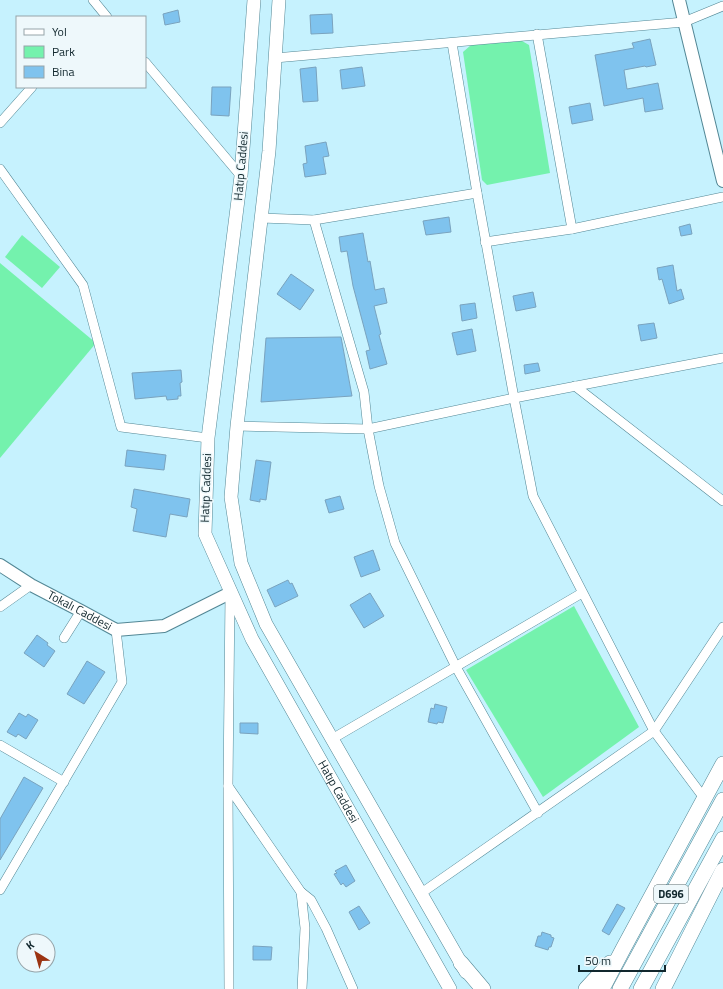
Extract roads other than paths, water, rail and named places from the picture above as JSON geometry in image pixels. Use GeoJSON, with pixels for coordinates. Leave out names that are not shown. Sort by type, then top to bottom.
{"type":"FeatureCollection","features":[{"type":"Feature","properties":{"kind":"highway"},"geometry":{"type":"LineString","coordinates":[[602,989],[723,764]]}},
{"type":"Feature","properties":{"kind":"highway","name":"D696"},"geometry":{"type":"LineString","coordinates":[[620,989],[723,800]]}},
{"type":"Feature","properties":{"kind":"highway","name":"D696"},"geometry":{"type":"LineString","coordinates":[[641,989],[723,839]]}},
{"type":"Feature","properties":{"kind":"highway"},"geometry":{"type":"LineString","coordinates":[[663,989],[723,870]]}},
{"type":"Feature","properties":{"kind":"highway"},"geometry":{"type":"LineString","coordinates":[[586,989],[623,949]]}},
{"type":"Feature","properties":{"kind":"highway"},"geometry":{"type":"LineString","coordinates":[[461,963],[483,989]]}},
{"type":"Feature","properties":{"kind":"main road","name":"Hatıp Caddesi"},"geometry":{"type":"LineString","coordinates":[[254,0],[241,176],[208,438],[205,534],[230,593],[252,639],[450,989]]}},
{"type":"Feature","properties":{"kind":"main road","name":"Hatıp Caddesi"},"geometry":{"type":"LineString","coordinates":[[279,0],[269,151],[237,426],[231,497],[241,563],[266,624],[476,989]]}},
{"type":"Feature","properties":{"kind":"main road"},"geometry":{"type":"LineString","coordinates":[[230,593],[249,585]]}},
{"type":"Feature","properties":{"kind":"street"},"geometry":{"type":"LineString","coordinates":[[93,0],[101,15]]}},
{"type":"Feature","properties":{"kind":"street"},"geometry":{"type":"LineString","coordinates":[[679,0],[723,181]]}},
{"type":"Feature","properties":{"kind":"street"},"geometry":{"type":"LineString","coordinates":[[275,58],[684,22],[723,6]]}},
{"type":"Feature","properties":{"kind":"street"},"geometry":{"type":"LineString","coordinates":[[537,34],[572,229]]}},
{"type":"Feature","properties":{"kind":"street"},"geometry":{"type":"LineString","coordinates":[[452,42],[477,192],[533,496],[654,731],[704,798]]}},
{"type":"Feature","properties":{"kind":"street"},"geometry":{"type":"LineString","coordinates":[[146,63],[241,176]]}},
{"type":"Feature","properties":{"kind":"street"},"geometry":{"type":"LineString","coordinates":[[0,123],[31,88]]}},
{"type":"Feature","properties":{"kind":"street"},"geometry":{"type":"LineString","coordinates":[[0,169],[82,285],[121,427],[208,438]]}},
{"type":"Feature","properties":{"kind":"street"},"geometry":{"type":"LineString","coordinates":[[261,218],[314,220],[477,192]]}},
{"type":"Feature","properties":{"kind":"street"},"geometry":{"type":"LineString","coordinates":[[486,242],[572,229],[723,197]]}},
{"type":"Feature","properties":{"kind":"street"},"geometry":{"type":"LineString","coordinates":[[314,220],[364,392],[368,429],[379,486],[395,543],[456,667],[538,813]]}},
{"type":"Feature","properties":{"kind":"street"},"geometry":{"type":"LineString","coordinates":[[237,426],[368,429],[514,398],[723,358]]}},
{"type":"Feature","properties":{"kind":"street"},"geometry":{"type":"LineString","coordinates":[[575,386],[723,501]]}},
{"type":"Feature","properties":{"kind":"street","name":"Tokalı Caddesi"},"geometry":{"type":"LineString","coordinates":[[0,565],[31,585],[116,630],[164,626],[230,593]]}},
{"type":"Feature","properties":{"kind":"street"},"geometry":{"type":"LineString","coordinates":[[0,607],[31,585]]}},
{"type":"Feature","properties":{"kind":"street"},"geometry":{"type":"LineString","coordinates":[[229,989],[228,786],[230,593]]}},
{"type":"Feature","properties":{"kind":"street"},"geometry":{"type":"LineString","coordinates":[[332,739],[582,593]]}},
{"type":"Feature","properties":{"kind":"street"},"geometry":{"type":"LineString","coordinates":[[64,638],[81,611]]}},
{"type":"Feature","properties":{"kind":"street"},"geometry":{"type":"LineString","coordinates":[[420,894],[654,731],[723,627]]}},
{"type":"Feature","properties":{"kind":"street"},"geometry":{"type":"LineString","coordinates":[[0,890],[122,682],[116,630]]}},
{"type":"Feature","properties":{"kind":"street"},"geometry":{"type":"LineString","coordinates":[[0,745],[64,782]]}},
{"type":"Feature","properties":{"kind":"street"},"geometry":{"type":"LineString","coordinates":[[228,786],[301,892],[311,900],[326,928],[353,989]]}},
{"type":"Feature","properties":{"kind":"street"},"geometry":{"type":"LineString","coordinates":[[301,892],[305,928],[302,989]]}}]}
